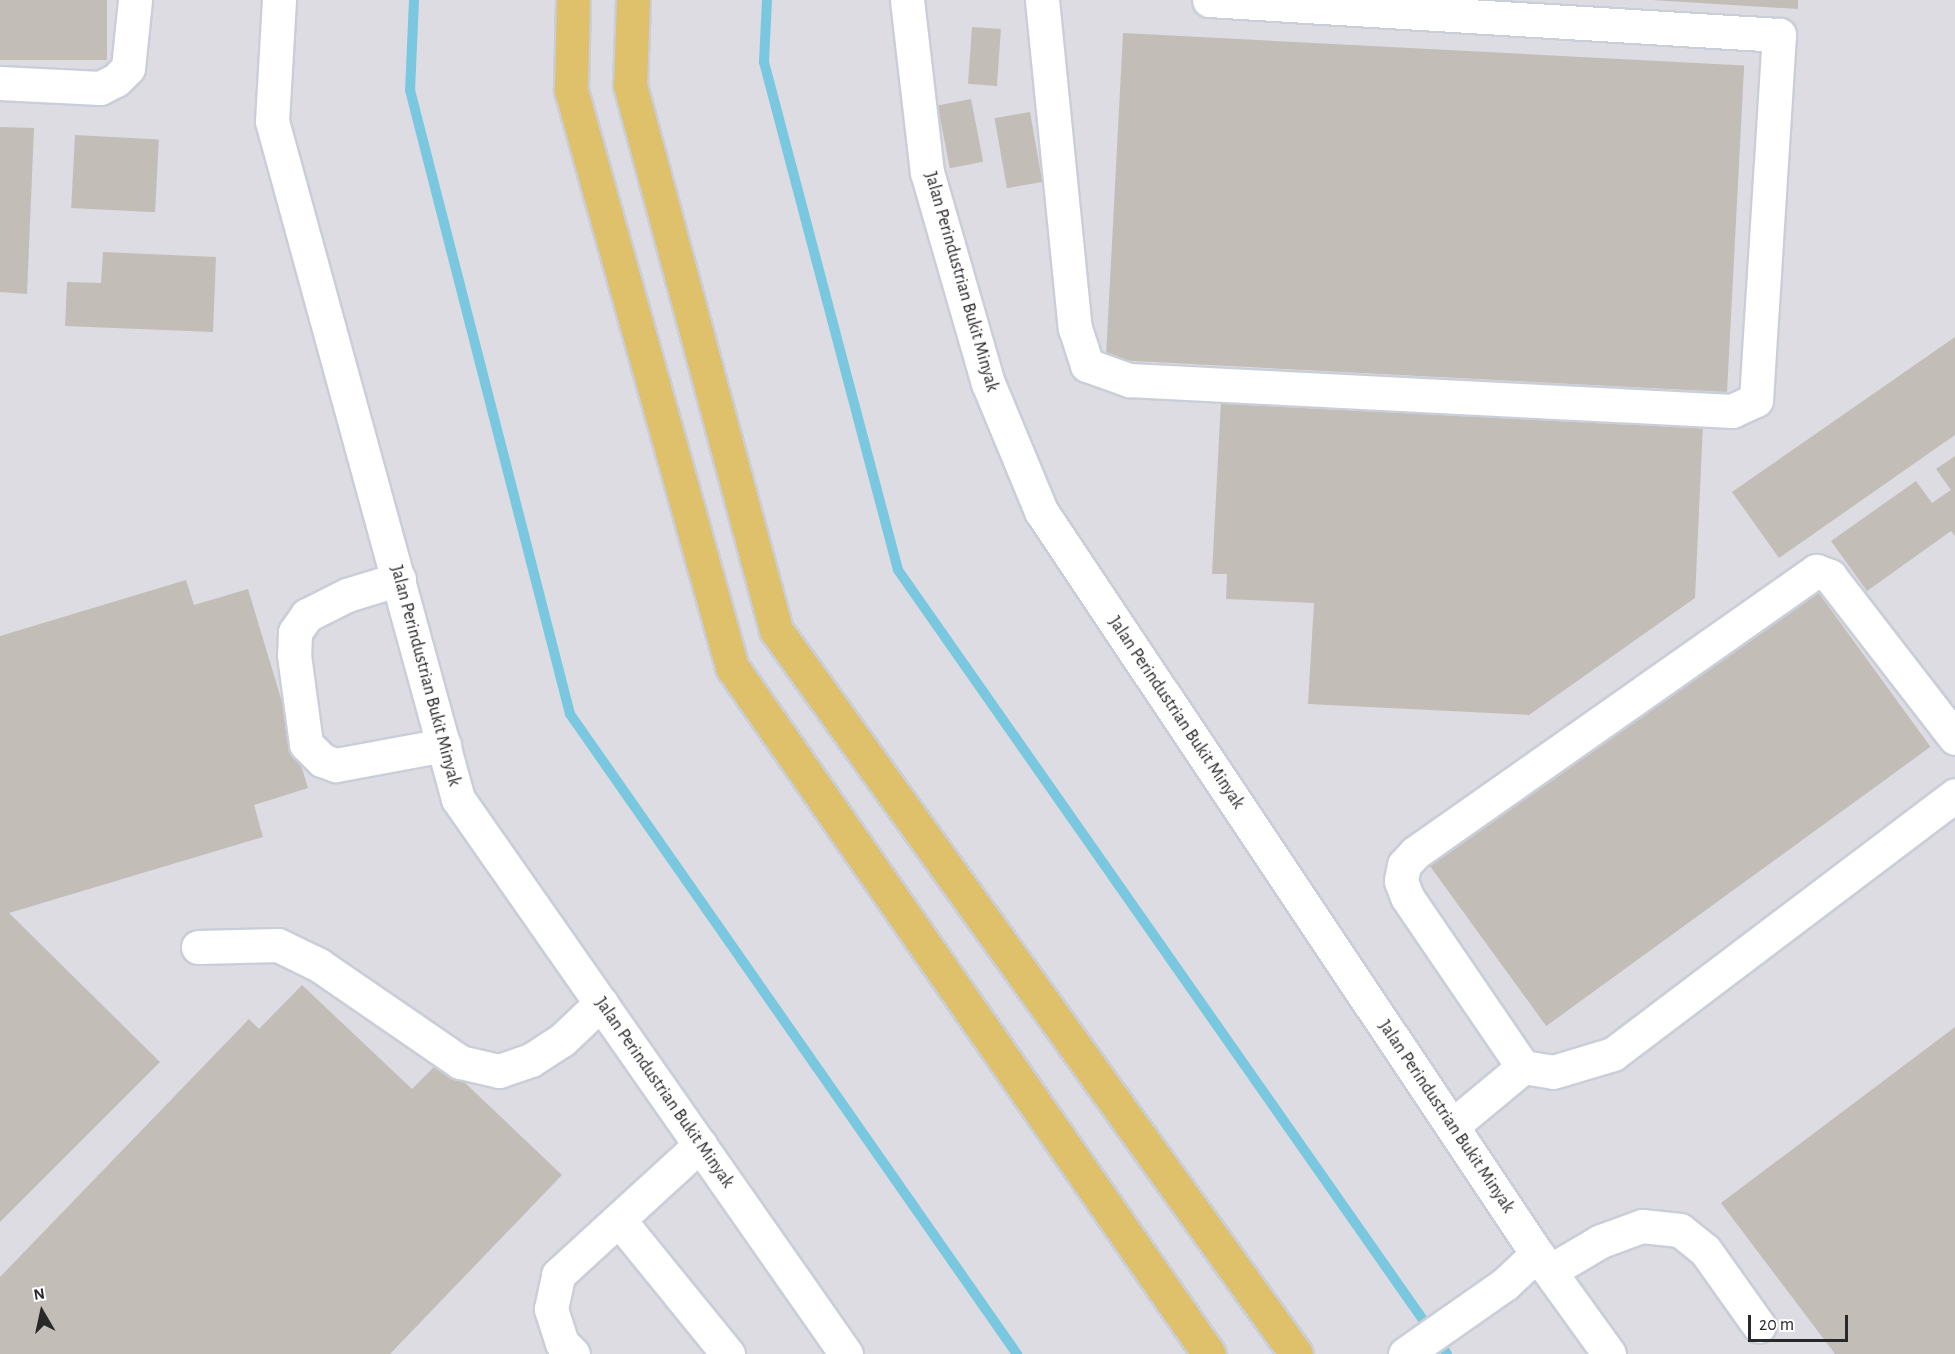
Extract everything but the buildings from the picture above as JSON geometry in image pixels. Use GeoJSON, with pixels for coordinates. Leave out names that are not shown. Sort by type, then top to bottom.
{"type":"FeatureCollection","features":[{"type":"Feature","properties":{"kind":"main road"},"geometry":{"type":"LineString","coordinates":[[573,0],[571,90],[732,667],[1209,1354]]}},
{"type":"Feature","properties":{"kind":"main road"},"geometry":{"type":"LineString","coordinates":[[633,0],[630,85],[776,630],[1296,1354]]}},
{"type":"Feature","properties":{"kind":"street"},"geometry":{"type":"LineString","coordinates":[[0,83],[100,88],[116,80],[128,68],[135,0]]}},
{"type":"Feature","properties":{"kind":"street","name":"Jalan Perindustrian Bukit Minyak"},"geometry":{"type":"LineString","coordinates":[[279,0],[272,121],[458,799],[846,1354]]}},
{"type":"Feature","properties":{"kind":"street","name":"Jalan Perindustrian Bukit Minyak"},"geometry":{"type":"LineString","coordinates":[[907,0],[927,172],[988,382],[1041,511],[1452,1126],[1609,1354]]}},
{"type":"Feature","properties":{"kind":"street"},"geometry":{"type":"LineString","coordinates":[[1042,0],[1075,328],[1087,365],[1129,380],[1164,382],[1732,411],[1756,400],[1779,35],[1209,0]]}},
{"type":"Feature","properties":{"kind":"street"},"geometry":{"type":"LineString","coordinates":[[1955,738],[1830,576],[1816,571],[1415,853],[1404,865],[1401,881],[1407,897],[1523,1067],[1553,1072],[1613,1054],[1955,795]]}},
{"type":"Feature","properties":{"kind":"street"},"geometry":{"type":"LineString","coordinates":[[399,579],[347,595],[307,615],[295,632],[294,655],[306,744],[322,760],[336,765],[444,745]]}},
{"type":"Feature","properties":{"kind":"street"},"geometry":{"type":"LineString","coordinates":[[198,947],[278,945],[319,965],[460,1062],[499,1071],[531,1060],[562,1040],[601,1003]]}},
{"type":"Feature","properties":{"kind":"street"},"geometry":{"type":"LineString","coordinates":[[1452,1126],[1523,1067]]}},
{"type":"Feature","properties":{"kind":"street"},"geometry":{"type":"LineString","coordinates":[[573,1354],[562,1342],[551,1309],[558,1275],[700,1145]]}},
{"type":"Feature","properties":{"kind":"street"},"geometry":{"type":"LineString","coordinates":[[619,1220],[728,1354]]}},
{"type":"Feature","properties":{"kind":"street"},"geometry":{"type":"LineString","coordinates":[[1405,1354],[1505,1284],[1544,1262],[1642,1226],[1680,1230],[1705,1250],[1759,1326]]}},
{"type":"Feature","properties":{"kind":"shaded area"},"geometry":{"type":"Polygon","coordinates":[[[0,0],[1955,0],[1955,1354],[0,1354],[0,0]]]}},
{"type":"Feature","properties":{"kind":"waterway"},"geometry":{"type":"LineString","coordinates":[[414,0],[410,90],[570,714],[1017,1354]]}},
{"type":"Feature","properties":{"kind":"waterway"},"geometry":{"type":"LineString","coordinates":[[767,0],[764,62],[898,570],[1447,1354]]}}]}
